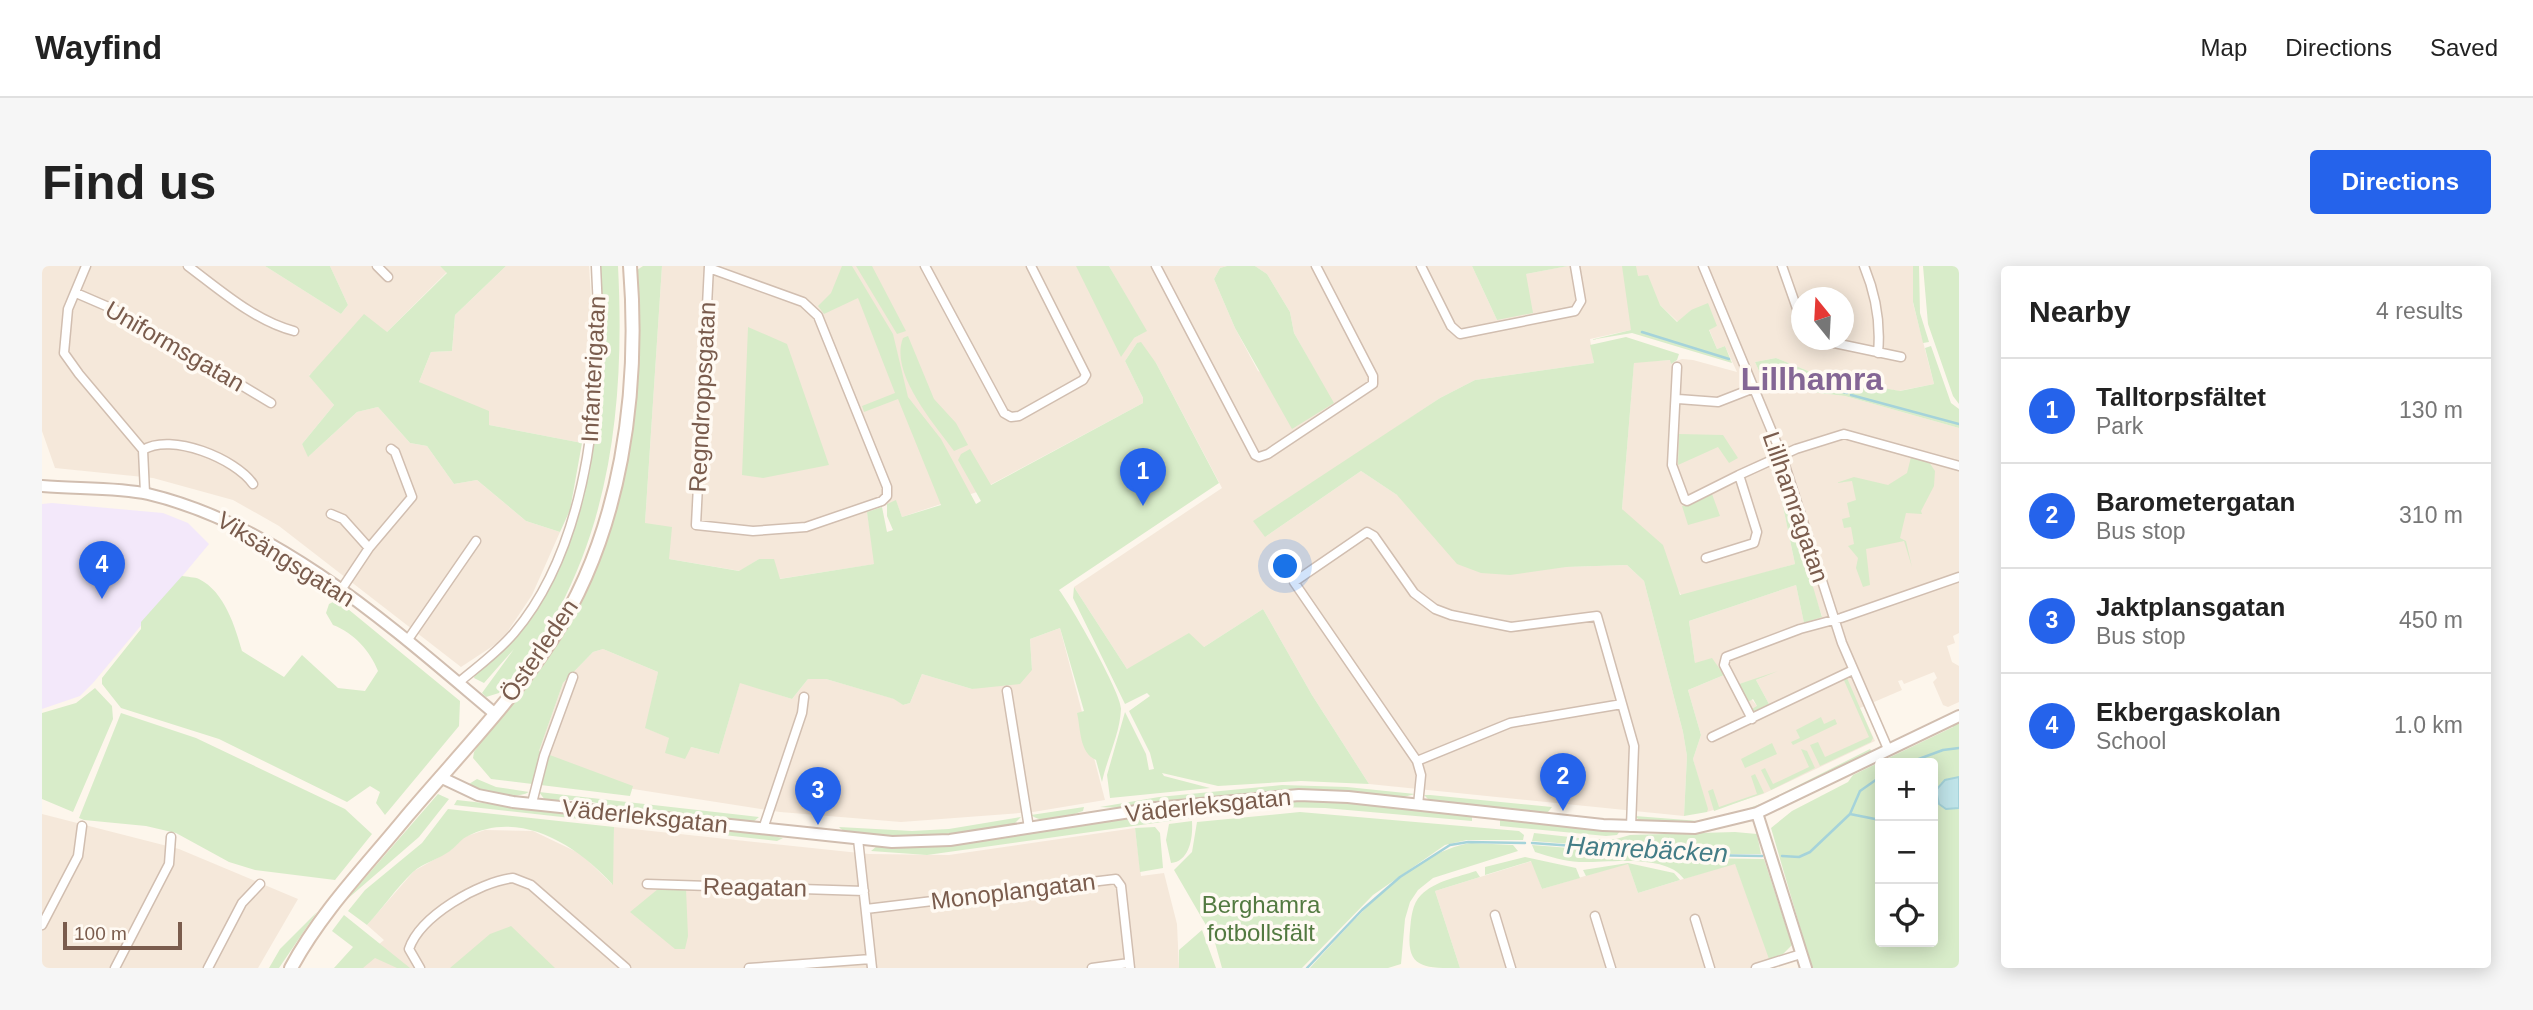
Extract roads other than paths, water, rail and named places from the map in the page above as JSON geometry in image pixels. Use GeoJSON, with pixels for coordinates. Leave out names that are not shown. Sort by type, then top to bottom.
{"type":"FeatureCollection","features":[{"type":"Feature","properties":{"kind":"main road","name":"Österleden"},"geometry":{"type":"LineString","coordinates":[[291,968],[318,925],[494,713],[552,638],[576,597],[605,527],[626,426],[633,306],[630,266]]}},
{"type":"Feature","properties":{"kind":"street"},"geometry":{"type":"LineString","coordinates":[[86,266],[65,324],[64,353],[143,450],[145,494]]}},
{"type":"Feature","properties":{"kind":"street"},"geometry":{"type":"LineString","coordinates":[[188,266],[229,298],[294,331]]}},
{"type":"Feature","properties":{"kind":"street"},"geometry":{"type":"LineString","coordinates":[[377,266],[388,277]]}},
{"type":"Feature","properties":{"kind":"street","name":"Infanterigatan"},"geometry":{"type":"LineString","coordinates":[[458,683],[513,635],[547,579],[568,530],[588,458],[595,401],[596,266]]}},
{"type":"Feature","properties":{"kind":"street"},"geometry":{"type":"LineString","coordinates":[[925,266],[1007,416],[1019,416],[1083,380],[1085,369],[1031,266]]}},
{"type":"Feature","properties":{"kind":"street"},"geometry":{"type":"LineString","coordinates":[[1156,266],[1255,455],[1263,457],[1373,384],[1373,376],[1315,266]]}},
{"type":"Feature","properties":{"kind":"street"},"geometry":{"type":"LineString","coordinates":[[1421,266],[1455,332],[1575,311],[1580,305],[1575,266]]}},
{"type":"Feature","properties":{"kind":"street","name":"Lillhamragatan"},"geometry":{"type":"LineString","coordinates":[[1703,266],[1782,456],[1834,618],[1853,670],[1888,749]]}},
{"type":"Feature","properties":{"kind":"street"},"geometry":{"type":"LineString","coordinates":[[1782,266],[1791,292]]}},
{"type":"Feature","properties":{"kind":"street"},"geometry":{"type":"LineString","coordinates":[[1864,266],[1878,312],[1878,353]]}},
{"type":"Feature","properties":{"kind":"street","name":"Regndroppsgatan"},"geometry":{"type":"LineString","coordinates":[[709,267],[772,289],[813,309],[822,323],[888,492],[882,501],[806,527],[753,531],[699,527],[695,521],[709,267]]}},
{"type":"Feature","properties":{"kind":"street","name":"Uniformsgatan"},"geometry":{"type":"LineString","coordinates":[[76,293],[120,312],[271,403]]}},
{"type":"Feature","properties":{"kind":"street"},"geometry":{"type":"LineString","coordinates":[[1854,348],[1901,357]]}},
{"type":"Feature","properties":{"kind":"street"},"geometry":{"type":"LineString","coordinates":[[1677,367],[1678,399],[1672,465],[1685,500],[1782,456],[1844,433],[1959,466]]}},
{"type":"Feature","properties":{"kind":"street"},"geometry":{"type":"LineString","coordinates":[[1678,399],[1718,402],[1754,388]]}},
{"type":"Feature","properties":{"kind":"street"},"geometry":{"type":"LineString","coordinates":[[143,450],[150,446],[177,442],[238,469],[253,484]]}},
{"type":"Feature","properties":{"kind":"street"},"geometry":{"type":"LineString","coordinates":[[341,590],[369,548],[412,496],[395,452],[391,449]]}},
{"type":"Feature","properties":{"kind":"street"},"geometry":{"type":"LineString","coordinates":[[1706,558],[1754,543],[1757,537],[1752,510],[1739,475]]}},
{"type":"Feature","properties":{"kind":"street","name":"Viksängsgatan"},"geometry":{"type":"LineString","coordinates":[[42,486],[145,494],[212,513],[341,590],[494,713]]}},
{"type":"Feature","properties":{"kind":"street"},"geometry":{"type":"LineString","coordinates":[[331,514],[343,519],[369,548]]}},
{"type":"Feature","properties":{"kind":"street"},"geometry":{"type":"LineString","coordinates":[[1418,805],[1421,775],[1417,761],[1294,582],[1367,532],[1374,536],[1414,593],[1435,609],[1496,627],[1593,615],[1599,621],[1634,746],[1630,827]]}},
{"type":"Feature","properties":{"kind":"street"},"geometry":{"type":"LineString","coordinates":[[407,641],[476,541]]}},
{"type":"Feature","properties":{"kind":"street"},"geometry":{"type":"LineString","coordinates":[[1752,719],[1724,665],[1726,657],[1959,577]]}},
{"type":"Feature","properties":{"kind":"street"},"geometry":{"type":"LineString","coordinates":[[1712,737],[1853,670]]}},
{"type":"Feature","properties":{"kind":"street"},"geometry":{"type":"LineString","coordinates":[[532,803],[544,756],[573,677]]}},
{"type":"Feature","properties":{"kind":"street"},"geometry":{"type":"LineString","coordinates":[[1007,691],[1029,828]]}},
{"type":"Feature","properties":{"kind":"street"},"geometry":{"type":"LineString","coordinates":[[764,829],[804,707],[804,697]]}},
{"type":"Feature","properties":{"kind":"street"},"geometry":{"type":"LineString","coordinates":[[1417,761],[1510,723],[1622,704]]}},
{"type":"Feature","properties":{"kind":"street","name":"Väderleksgatan"},"geometry":{"type":"LineString","coordinates":[[440,777],[478,795],[532,803],[858,839],[917,842],[1156,808],[1299,795],[1630,827],[1695,828],[1757,813],[1959,716]]}},
{"type":"Feature","properties":{"kind":"street"},"geometry":{"type":"LineString","coordinates":[[1757,813],[1806,968]]}},
{"type":"Feature","properties":{"kind":"street"},"geometry":{"type":"LineString","coordinates":[[42,925],[78,856],[82,826]]}},
{"type":"Feature","properties":{"kind":"street"},"geometry":{"type":"LineString","coordinates":[[115,968],[169,864],[171,837]]}},
{"type":"Feature","properties":{"kind":"street"},"geometry":{"type":"LineString","coordinates":[[749,968],[872,963],[858,839]]}},
{"type":"Feature","properties":{"kind":"street"},"geometry":{"type":"LineString","coordinates":[[420,968],[410,954],[411,944],[436,916],[473,890],[500,879],[513,878],[531,886],[626,968]]}},
{"type":"Feature","properties":{"kind":"street","name":"Monoplangatan"},"geometry":{"type":"LineString","coordinates":[[866,909],[1116,879],[1121,886],[1129,966]]}},
{"type":"Feature","properties":{"kind":"street"},"geometry":{"type":"LineString","coordinates":[[208,968],[242,903],[260,884]]}},
{"type":"Feature","properties":{"kind":"street","name":"Reagatan"},"geometry":{"type":"LineString","coordinates":[[647,884],[864,891]]}},
{"type":"Feature","properties":{"kind":"street"},"geometry":{"type":"LineString","coordinates":[[1495,915],[1511,968]]}},
{"type":"Feature","properties":{"kind":"street"},"geometry":{"type":"LineString","coordinates":[[1595,916],[1611,968]]}},
{"type":"Feature","properties":{"kind":"street"},"geometry":{"type":"LineString","coordinates":[[1695,919],[1710,968]]}},
{"type":"Feature","properties":{"kind":"street"},"geometry":{"type":"LineString","coordinates":[[1756,968],[1801,954]]}},
{"type":"Feature","properties":{"kind":"street"},"geometry":{"type":"LineString","coordinates":[[1092,968],[1129,966]]}},
{"type":"Feature","properties":{"kind":"water"},"geometry":{"type":"Polygon","coordinates":[[[1959,777],[1959,808],[1946,809],[1939,804],[1938,788],[1945,780],[1959,777]]]}},
{"type":"Feature","properties":{"kind":"waterway"},"geometry":{"type":"LineString","coordinates":[[1642,332],[1729,359]]}},
{"type":"Feature","properties":{"kind":"waterway"},"geometry":{"type":"LineString","coordinates":[[1796,379],[1804,382]]}},
{"type":"Feature","properties":{"kind":"waterway"},"geometry":{"type":"LineString","coordinates":[[1806,382],[1847,393]]}},
{"type":"Feature","properties":{"kind":"waterway"},"geometry":{"type":"LineString","coordinates":[[1851,395],[1959,424]]}},
{"type":"Feature","properties":{"kind":"waterway","name":"Hamrebäcken"},"geometry":{"type":"LineString","coordinates":[[1921,758],[1943,750],[1959,748]]}},
{"type":"Feature","properties":{"kind":"waterway","name":"Hamrebäcken"},"geometry":{"type":"LineString","coordinates":[[1782,856],[1799,857],[1810,852],[1850,814],[1860,791],[1875,780]]}},
{"type":"Feature","properties":{"kind":"waterway"},"geometry":{"type":"LineString","coordinates":[[1850,814],[1875,819]]}},
{"type":"Feature","properties":{"kind":"waterway","name":"Hamrebäcken"},"geometry":{"type":"LineString","coordinates":[[1307,968],[1362,910],[1400,877],[1450,845],[1468,842],[1525,843]]}},
{"type":"Feature","properties":{"kind":"waterway","name":"Hamrebäcken"},"geometry":{"type":"LineString","coordinates":[[1532,843],[1700,855],[1762,856]]}},
{"type":"Feature","properties":{"kind":"place","name":"Talltorpsfältet"},"geometry":{"type":"Point","coordinates":[1143,506]}},
{"type":"Feature","properties":{"kind":"place","name":"Ekbergaskolan"},"geometry":{"type":"Point","coordinates":[102,599]}},
{"type":"Feature","properties":{"kind":"place","name":"Barometergatan"},"geometry":{"type":"Point","coordinates":[1563,811]}},
{"type":"Feature","properties":{"kind":"place","name":"Jaktplansgatan"},"geometry":{"type":"Point","coordinates":[818,825]}},
{"type":"Feature","properties":{"kind":"district","name":"Lillhamra"},"geometry":{"type":"Point","coordinates":[1812,379]}},
{"type":"Feature","properties":{"kind":"park label","name":"Berghamra fotbollsfält"},"geometry":{"type":"Point","coordinates":[1261,918]}}]}
